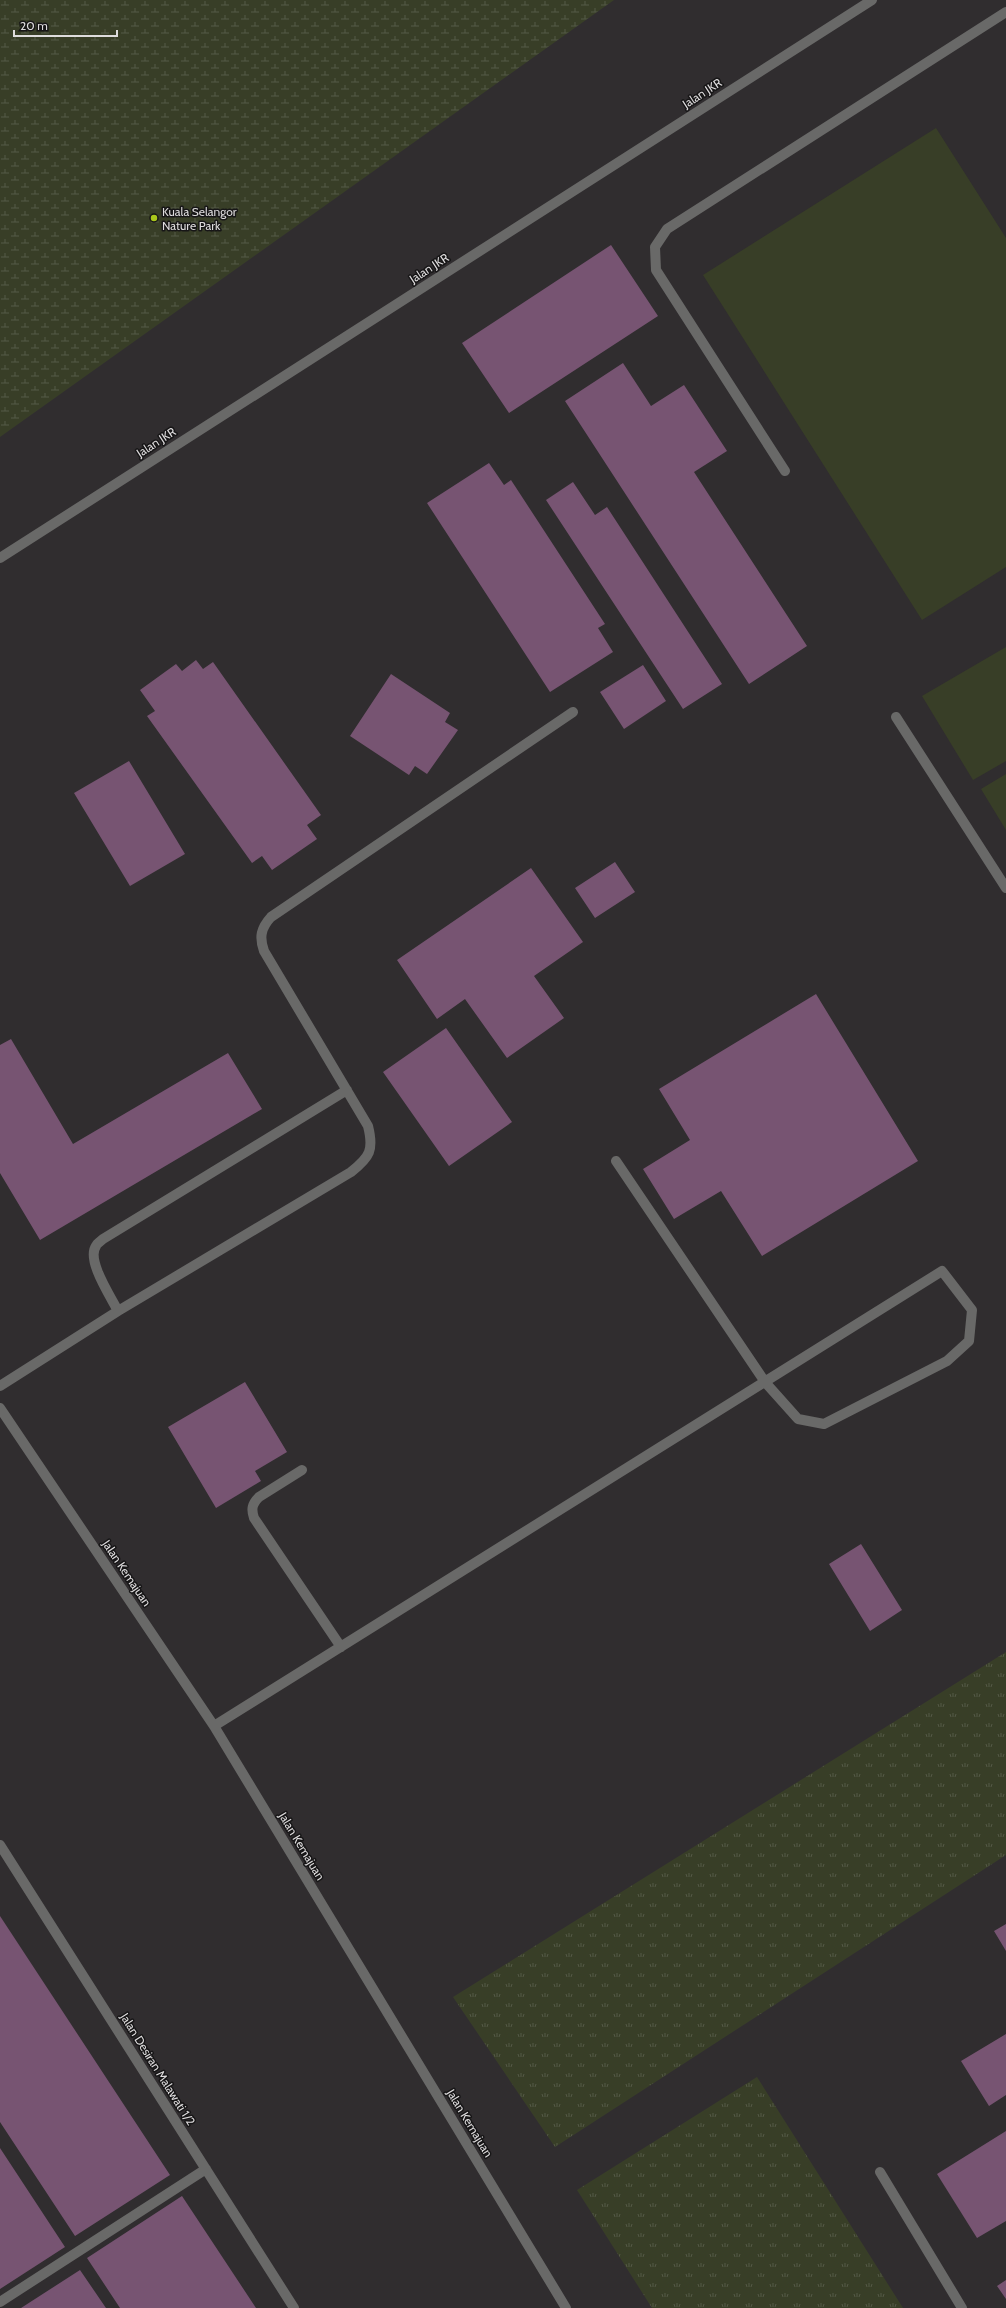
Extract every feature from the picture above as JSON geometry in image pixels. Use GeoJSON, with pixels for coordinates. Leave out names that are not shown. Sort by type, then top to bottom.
{"type":"FeatureCollection","features":[{"type":"Feature","properties":{"kind":"street","name":"Jalan JKR"},"geometry":{"type":"LineString","coordinates":[[0,558],[872,0]]}},
{"type":"Feature","properties":{"kind":"street"},"geometry":{"type":"LineString","coordinates":[[784,471],[656,270],[655,246],[667,229],[1006,12]]}},
{"type":"Feature","properties":{"kind":"street"},"geometry":{"type":"LineString","coordinates":[[0,1386],[118,1310],[351,1172],[364,1162],[370,1152],[371,1138],[368,1126],[264,951],[260,942],[264,924],[277,913],[573,712]]}},
{"type":"Feature","properties":{"kind":"street"},"geometry":{"type":"LineString","coordinates":[[896,717],[1006,888]]}},
{"type":"Feature","properties":{"kind":"street"},"geometry":{"type":"LineString","coordinates":[[118,1310],[95,1266],[93,1256],[95,1246],[347,1090]]}},
{"type":"Feature","properties":{"kind":"street"},"geometry":{"type":"LineString","coordinates":[[214,1726],[342,1647],[765,1382],[942,1272],[972,1310],[969,1341],[947,1361],[824,1424],[798,1418],[765,1382],[616,1161]]}},
{"type":"Feature","properties":{"kind":"street","name":"Jalan Kemajuan"},"geometry":{"type":"LineString","coordinates":[[0,1408],[214,1726],[566,2308]]}},
{"type":"Feature","properties":{"kind":"street"},"geometry":{"type":"LineString","coordinates":[[302,1470],[259,1497],[253,1503],[252,1511],[254,1518],[342,1647]]}},
{"type":"Feature","properties":{"kind":"street","name":"Jalan Desiran Malawati 1/2"},"geometry":{"type":"LineString","coordinates":[[0,1845],[294,2308]]}},
{"type":"Feature","properties":{"kind":"street"},"geometry":{"type":"LineString","coordinates":[[0,2302],[206,2169]]}},
{"type":"Feature","properties":{"kind":"street"},"geometry":{"type":"LineString","coordinates":[[880,2172],[962,2308]]}},
{"type":"Feature","properties":{"kind":"green space","name":"Kuala Selangor Nature Park"},"geometry":{"type":"Polygon","coordinates":[[[0,0],[614,0],[0,437],[0,0]]]}},
{"type":"Feature","properties":{"kind":"green space"},"geometry":{"type":"Polygon","coordinates":[[[936,128],[1006,238],[1006,567],[922,620],[703,275],[936,128]]]}},
{"type":"Feature","properties":{"kind":"green space"},"geometry":{"type":"Polygon","coordinates":[[[1006,647],[1006,761],[973,780],[922,696],[1006,647]]]}},
{"type":"Feature","properties":{"kind":"green space"},"geometry":{"type":"Polygon","coordinates":[[[1006,774],[1006,830],[981,789],[1006,774]]]}},
{"type":"Feature","properties":{"kind":"green space"},"geometry":{"type":"Polygon","coordinates":[[[1006,1652],[1006,1855],[555,2147],[453,1997],[1006,1652]]]}},
{"type":"Feature","properties":{"kind":"green space"},"geometry":{"type":"Polygon","coordinates":[[[757,2077],[903,2308],[652,2308],[577,2190],[757,2077]]]}},
{"type":"Feature","properties":{"kind":"building"},"geometry":{"type":"Polygon","coordinates":[[[611,245],[658,316],[509,413],[462,343],[611,245]]]}},
{"type":"Feature","properties":{"kind":"building"},"geometry":{"type":"Polygon","coordinates":[[[623,363],[651,406],[684,385],[727,451],[694,472],[807,646],[749,684],[565,401],[623,363]]]}},
{"type":"Feature","properties":{"kind":"building"},"geometry":{"type":"Polygon","coordinates":[[[489,463],[504,485],[511,480],[605,624],[598,628],[613,652],[550,692],[427,503],[489,463]]]}},
{"type":"Feature","properties":{"kind":"building"},"geometry":{"type":"Polygon","coordinates":[[[573,482],[595,515],[607,507],[722,684],[683,709],[546,500],[573,482]]]}},
{"type":"Feature","properties":{"kind":"building"},"geometry":{"type":"Polygon","coordinates":[[[196,660],[203,669],[213,662],[321,815],[307,825],[317,839],[272,870],[262,856],[252,863],[147,716],[155,711],[140,690],[176,664],[182,671],[196,660]]]}},
{"type":"Feature","properties":{"kind":"building"},"geometry":{"type":"Polygon","coordinates":[[[643,665],[666,701],[624,729],[600,692],[643,665]]]}},
{"type":"Feature","properties":{"kind":"building"},"geometry":{"type":"Polygon","coordinates":[[[391,674],[450,713],[445,722],[458,730],[427,774],[415,766],[409,775],[350,736],[391,674]]]}},
{"type":"Feature","properties":{"kind":"building"},"geometry":{"type":"Polygon","coordinates":[[[129,761],[185,854],[130,886],[74,793],[129,761]]]}},
{"type":"Feature","properties":{"kind":"building"},"geometry":{"type":"Polygon","coordinates":[[[615,862],[635,892],[595,918],[575,888],[615,862]]]}},
{"type":"Feature","properties":{"kind":"building"},"geometry":{"type":"Polygon","coordinates":[[[531,868],[583,942],[534,976],[564,1018],[507,1058],[465,999],[437,1019],[397,960],[531,868]]]}},
{"type":"Feature","properties":{"kind":"building"},"geometry":{"type":"Polygon","coordinates":[[[816,994],[918,1161],[762,1256],[721,1191],[674,1219],[643,1169],[690,1140],[659,1089],[816,994]]]}},
{"type":"Feature","properties":{"kind":"building"},"geometry":{"type":"Polygon","coordinates":[[[446,1028],[512,1122],[449,1166],[383,1072],[446,1028]]]}},
{"type":"Feature","properties":{"kind":"building"},"geometry":{"type":"Polygon","coordinates":[[[11,1039],[73,1144],[228,1053],[262,1109],[40,1240],[0,1173],[0,1045],[11,1039]]]}},
{"type":"Feature","properties":{"kind":"building"},"geometry":{"type":"Polygon","coordinates":[[[245,1382],[287,1452],[255,1471],[261,1481],[216,1508],[168,1427],[245,1382]]]}},
{"type":"Feature","properties":{"kind":"building"},"geometry":{"type":"Polygon","coordinates":[[[861,1544],[902,1610],[870,1631],[829,1564],[861,1544]]]}},
{"type":"Feature","properties":{"kind":"building"},"geometry":{"type":"Polygon","coordinates":[[[0,1916],[170,2175],[75,2236],[0,2122],[0,1916]]]}},
{"type":"Feature","properties":{"kind":"building"},"geometry":{"type":"Polygon","coordinates":[[[1006,1924],[1006,1951],[994,1931],[1006,1924]]]}},
{"type":"Feature","properties":{"kind":"building"},"geometry":{"type":"Polygon","coordinates":[[[1006,2034],[1006,2095],[989,2106],[961,2061],[1006,2034]]]}},
{"type":"Feature","properties":{"kind":"building"},"geometry":{"type":"Polygon","coordinates":[[[1006,2131],[1006,2221],[977,2238],[937,2174],[1006,2131]]]}},
{"type":"Feature","properties":{"kind":"building"},"geometry":{"type":"Polygon","coordinates":[[[0,2148],[65,2247],[0,2289],[0,2148]]]}},
{"type":"Feature","properties":{"kind":"building"},"geometry":{"type":"Polygon","coordinates":[[[182,2196],[256,2308],[120,2308],[87,2258],[182,2196]]]}},
{"type":"Feature","properties":{"kind":"building"},"geometry":{"type":"Polygon","coordinates":[[[80,2270],[106,2308],[21,2308],[80,2270]]]}},
{"type":"Feature","properties":{"kind":"building"},"geometry":{"type":"Polygon","coordinates":[[[1006,2280],[1006,2299],[997,2286],[1006,2280]]]}},
{"type":"Feature","properties":{"kind":"place","name":"Kuala Selangor Nature Park"},"geometry":{"type":"Point","coordinates":[154,218]}}]}
